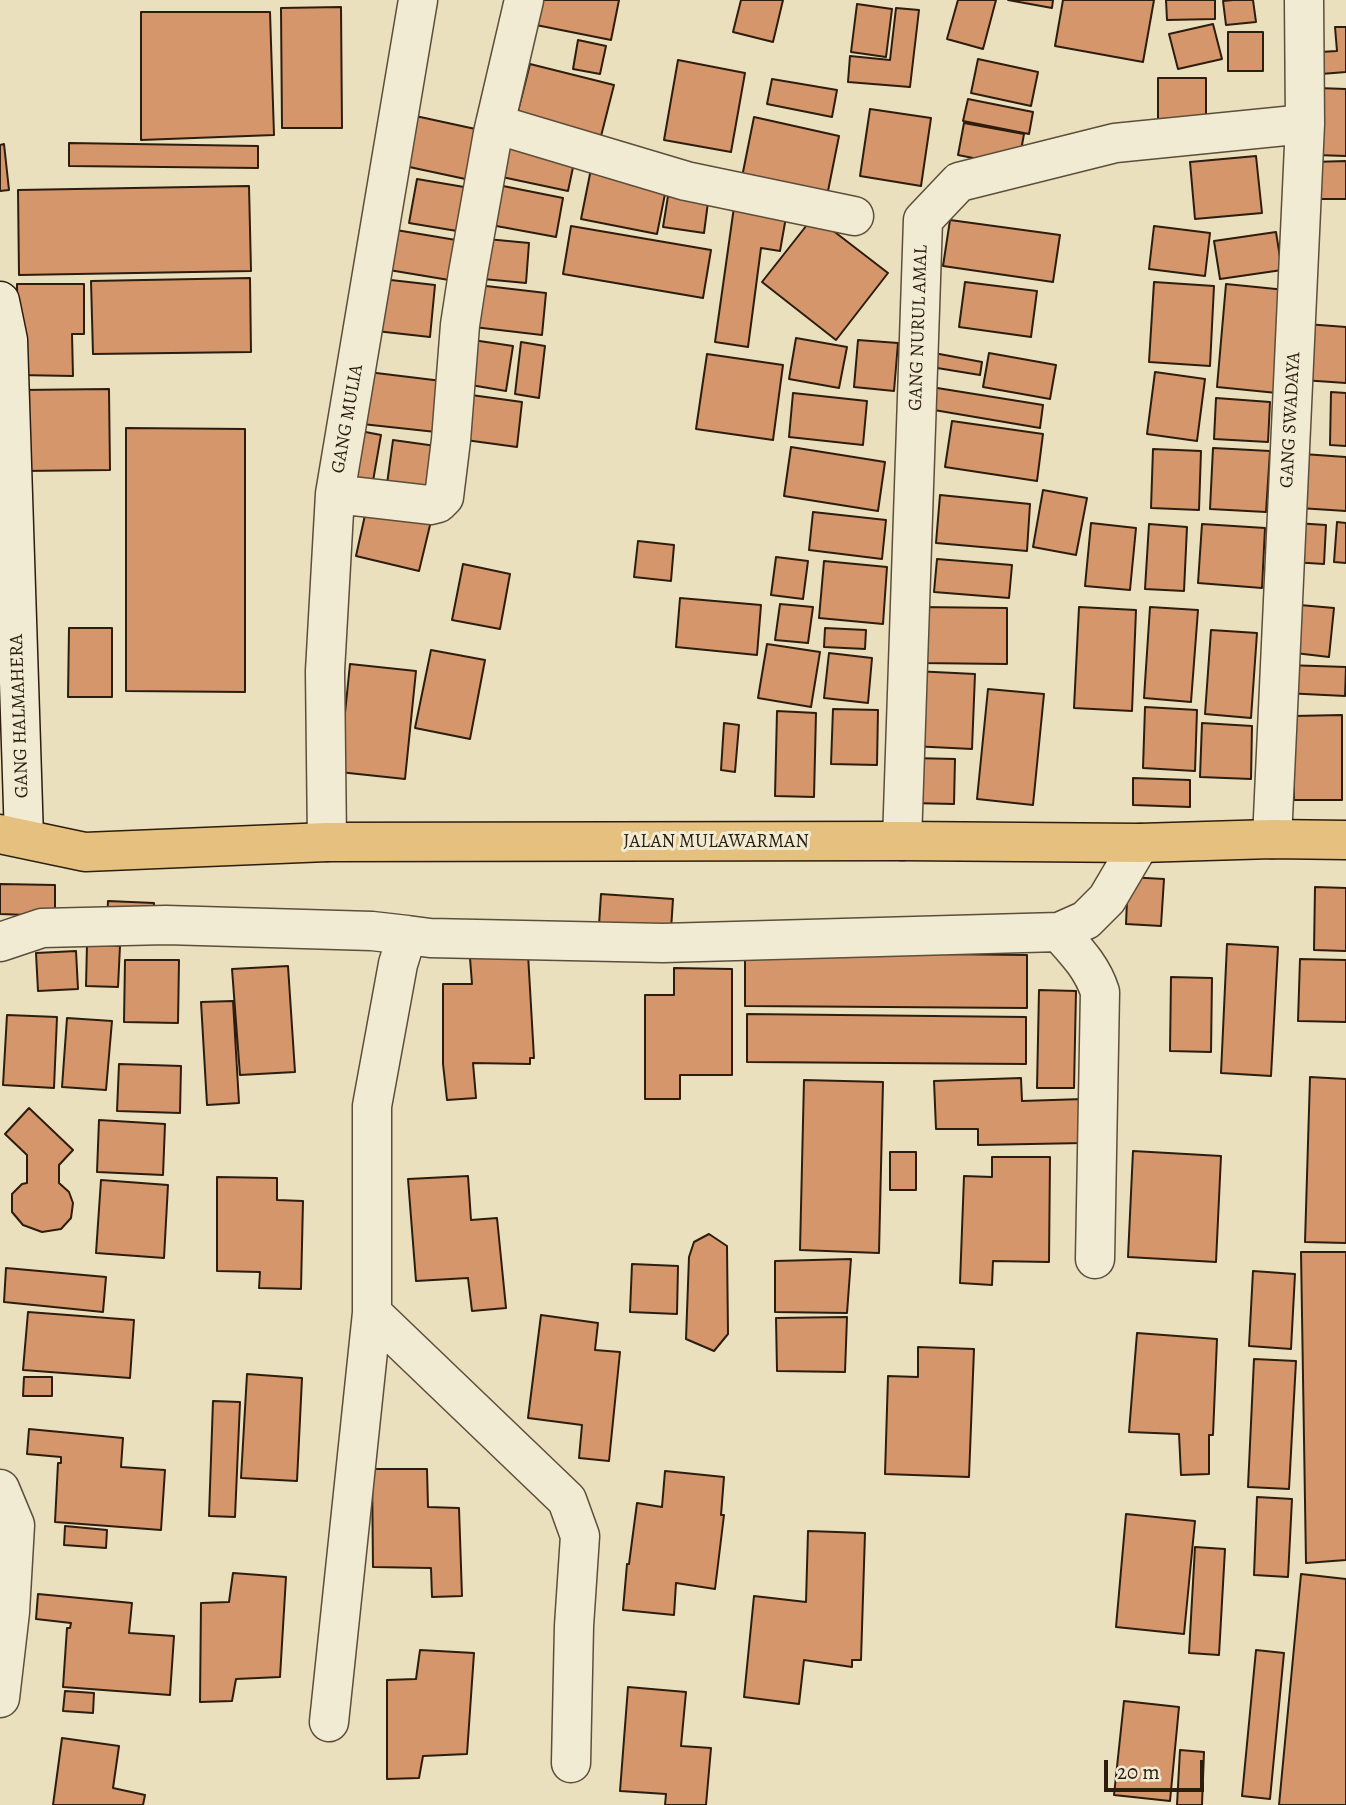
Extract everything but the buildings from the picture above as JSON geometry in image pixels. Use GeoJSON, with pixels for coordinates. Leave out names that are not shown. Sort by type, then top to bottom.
{"type":"FeatureCollection","features":[{"type":"Feature","properties":{"kind":"highway","name":"JALAN MULAWARMAN"},"geometry":{"type":"LineString","coordinates":[[8,845],[85,852],[327,842],[1140,843],[1346,840]]}},
{"type":"Feature","properties":{"kind":"street","name":"GANG MULIA"},"geometry":{"type":"LineString","coordinates":[[327,842],[325,671],[335,494],[418,0]]}},
{"type":"Feature","properties":{"kind":"street"},"geometry":{"type":"LineString","coordinates":[[335,494],[430,505],[438,503],[444,497],[452,440],[460,325],[495,124],[524,0]]}},
{"type":"Feature","properties":{"kind":"street","name":"GANG SWADAYA"},"geometry":{"type":"LineString","coordinates":[[1272,839],[1305,124],[1304,0]]}},
{"type":"Feature","properties":{"kind":"street"},"geometry":{"type":"LineString","coordinates":[[495,124],[687,181],[854,216]]}},
{"type":"Feature","properties":{"kind":"street","name":"GANG NURUL AMAL"},"geometry":{"type":"LineString","coordinates":[[902,841],[923,220],[959,182],[1115,143],[1305,124]]}},
{"type":"Feature","properties":{"kind":"street","name":"GANG HALMAHERA"},"geometry":{"type":"LineString","coordinates":[[0,301],[8,340],[8,845]]}},
{"type":"Feature","properties":{"kind":"street"},"geometry":{"type":"LineString","coordinates":[[0,942],[42,928],[166,925],[348,930],[430,938],[663,943],[1059,932],[1086,920],[1107,899],[1140,843]]}},
{"type":"Feature","properties":{"kind":"street"},"geometry":{"type":"LineString","coordinates":[[1059,932],[1088,964],[1100,992],[1095,1259]]}},
{"type":"Feature","properties":{"kind":"street"},"geometry":{"type":"LineString","coordinates":[[329,1723],[372,1313],[372,1106],[398,964],[407,935]]}},
{"type":"Feature","properties":{"kind":"street"},"geometry":{"type":"LineString","coordinates":[[372,1313],[567,1500],[580,1536],[573,1626],[571,1763]]}},
{"type":"Feature","properties":{"kind":"street"},"geometry":{"type":"LineString","coordinates":[[0,1489],[15,1525],[10,1612],[0,1698]]}}]}
